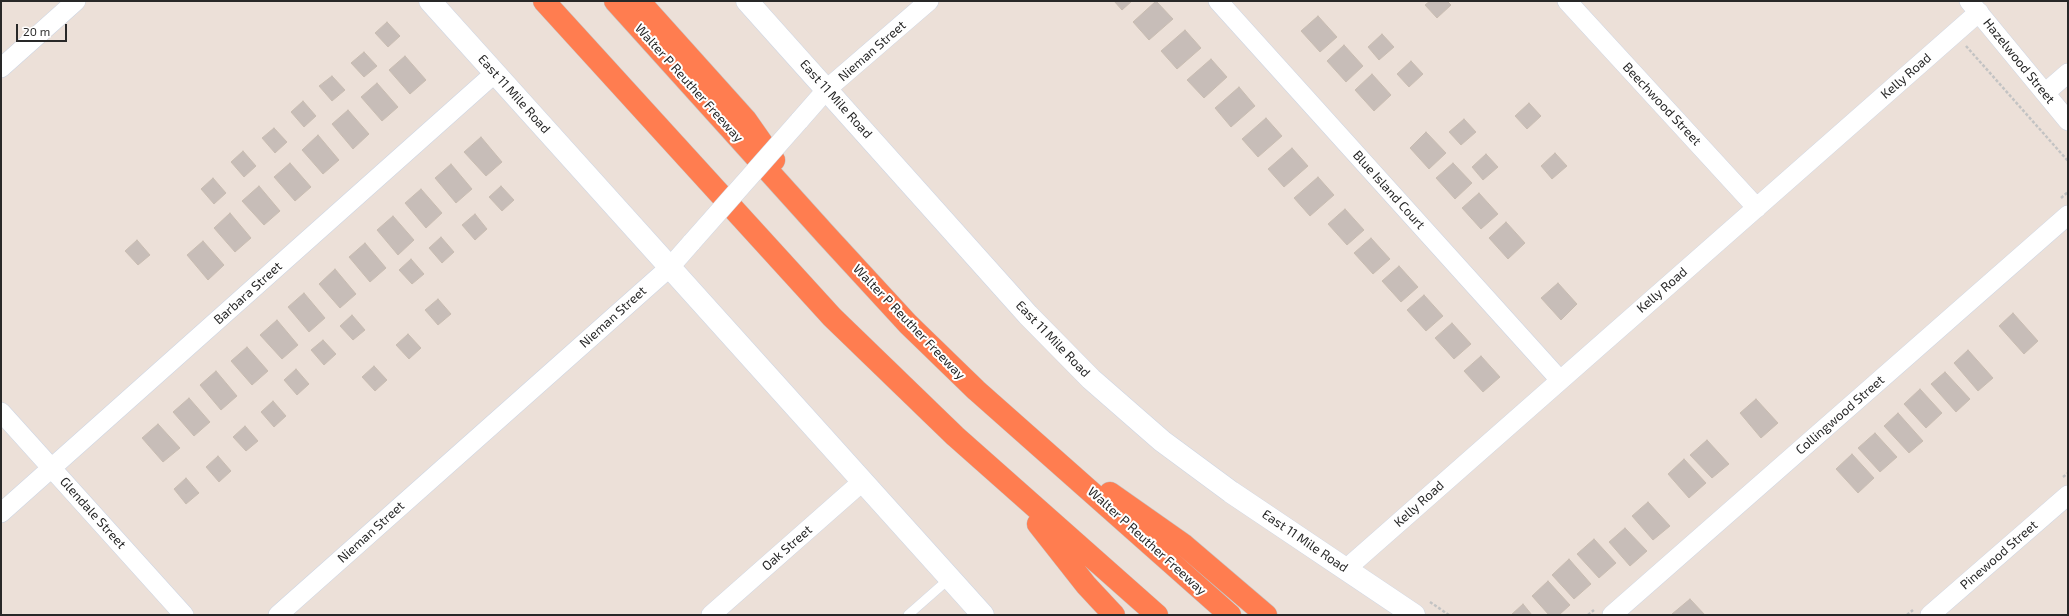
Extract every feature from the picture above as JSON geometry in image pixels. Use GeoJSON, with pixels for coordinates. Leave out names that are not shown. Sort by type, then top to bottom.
{"type":"FeatureCollection","features":[{"type":"Feature","properties":{"kind":"highway"},"geometry":{"type":"LineString","coordinates":[[544,1],[832,317],[878,363],[1008,485],[1157,615]]}},
{"type":"Feature","properties":{"kind":"highway","name":"Walter P Reuther Freeway"},"geometry":{"type":"LineString","coordinates":[[615,1],[908,324],[976,390],[1230,615]]}},
{"type":"Feature","properties":{"kind":"highway"},"geometry":{"type":"LineString","coordinates":[[639,1],[746,120],[827,236]]}},
{"type":"Feature","properties":{"kind":"highway"},"geometry":{"type":"LineString","coordinates":[[1056,461],[1111,494],[1184,545],[1266,615]]}},
{"type":"Feature","properties":{"kind":"highway"},"geometry":{"type":"LineString","coordinates":[[1008,485],[1086,585],[1114,615]]}},
{"type":"Feature","properties":{"kind":"main road","name":"East 11 Mile Road"},"geometry":{"type":"LineString","coordinates":[[430,1],[950,578],[977,613]]}},
{"type":"Feature","properties":{"kind":"main road","name":"East 11 Mile Road"},"geometry":{"type":"LineString","coordinates":[[747,1],[1028,315],[1091,380],[1162,441],[1231,492],[1414,615]]}},
{"type":"Feature","properties":{"kind":"street"},"geometry":{"type":"LineString","coordinates":[[1,68],[76,1]]}},
{"type":"Feature","properties":{"kind":"street","name":"Nieman Street"},"geometry":{"type":"LineString","coordinates":[[278,615],[670,266],[827,89],[929,1]]}},
{"type":"Feature","properties":{"kind":"street","name":"Blue Island Court"},"geometry":{"type":"LineString","coordinates":[[1218,1],[1560,380]]}},
{"type":"Feature","properties":{"kind":"street","name":"Beechwood Street"},"geometry":{"type":"LineString","coordinates":[[1567,1],[1757,208]]}},
{"type":"Feature","properties":{"kind":"street","name":"Kelly Road"},"geometry":{"type":"LineString","coordinates":[[1346,569],[1757,208],[1974,6]]}},
{"type":"Feature","properties":{"kind":"street","name":"Hazelwood Street"},"geometry":{"type":"LineString","coordinates":[[1974,6],[2068,121]]}},
{"type":"Feature","properties":{"kind":"street","name":"Barbara Street"},"geometry":{"type":"LineString","coordinates":[[1,513],[495,73]]}},
{"type":"Feature","properties":{"kind":"street"},"geometry":{"type":"LineString","coordinates":[[2045,93],[2068,73]]}},
{"type":"Feature","properties":{"kind":"street","name":"Collingwood Street"},"geometry":{"type":"LineString","coordinates":[[1612,615],[2068,215]]}},
{"type":"Feature","properties":{"kind":"street","name":"Glendale Street"},"geometry":{"type":"LineString","coordinates":[[1,412],[184,615]]}},
{"type":"Feature","properties":{"kind":"street","name":"Oak Street"},"geometry":{"type":"LineString","coordinates":[[712,615],[863,481]]}},
{"type":"Feature","properties":{"kind":"street","name":"Pinewood Street"},"geometry":{"type":"LineString","coordinates":[[1930,615],[2068,495]]}},
{"type":"Feature","properties":{"kind":"lane"},"geometry":{"type":"LineString","coordinates":[[908,615],[950,578]]}},
{"type":"Feature","properties":{"kind":"path"},"geometry":{"type":"LineString","coordinates":[[1970,41],[1965,45],[2068,161]]}},
{"type":"Feature","properties":{"kind":"building"},"geometry":{"type":"Polygon","coordinates":[[[1114,1],[1132,1],[1122,10],[1114,1]]]}},
{"type":"Feature","properties":{"kind":"building"},"geometry":{"type":"Polygon","coordinates":[[[1156,1],[1173,19],[1149,40],[1133,22],[1156,1]]]}},
{"type":"Feature","properties":{"kind":"building"},"geometry":{"type":"Polygon","coordinates":[[[1430,1],[1447,1],[1451,5],[1437,18],[1425,5],[1430,1]]]}},
{"type":"Feature","properties":{"kind":"building"},"geometry":{"type":"Polygon","coordinates":[[[1318,16],[1337,37],[1320,52],[1301,31],[1318,16]]]}},
{"type":"Feature","properties":{"kind":"building"},"geometry":{"type":"Polygon","coordinates":[[[387,22],[400,36],[388,47],[375,33],[387,22]]]}},
{"type":"Feature","properties":{"kind":"building"},"geometry":{"type":"Polygon","coordinates":[[[1185,30],[1201,48],[1177,69],[1161,51],[1185,30]]]}},
{"type":"Feature","properties":{"kind":"building"},"geometry":{"type":"Polygon","coordinates":[[[1382,34],[1394,47],[1379,60],[1368,47],[1382,34]]]}},
{"type":"Feature","properties":{"kind":"building"},"geometry":{"type":"Polygon","coordinates":[[[1344,45],[1363,66],[1346,82],[1327,61],[1344,45]]]}},
{"type":"Feature","properties":{"kind":"building"},"geometry":{"type":"Polygon","coordinates":[[[364,52],[377,66],[364,77],[351,63],[364,52]]]}},
{"type":"Feature","properties":{"kind":"building"},"geometry":{"type":"Polygon","coordinates":[[[405,56],[426,80],[410,94],[389,70],[405,56]]]}},
{"type":"Feature","properties":{"kind":"building"},"geometry":{"type":"Polygon","coordinates":[[[1211,59],[1227,77],[1204,98],[1187,80],[1211,59]]]}},
{"type":"Feature","properties":{"kind":"building"},"geometry":{"type":"Polygon","coordinates":[[[1411,61],[1423,74],[1409,87],[1397,74],[1411,61]]]}},
{"type":"Feature","properties":{"kind":"building"},"geometry":{"type":"Polygon","coordinates":[[[1372,74],[1391,95],[1374,111],[1355,90],[1372,74]]]}},
{"type":"Feature","properties":{"kind":"building"},"geometry":{"type":"Polygon","coordinates":[[[332,76],[345,90],[332,101],[319,86],[332,76]]]}},
{"type":"Feature","properties":{"kind":"building"},"geometry":{"type":"Polygon","coordinates":[[[377,83],[398,107],[382,121],[361,97],[377,83]]]}},
{"type":"Feature","properties":{"kind":"building"},"geometry":{"type":"Polygon","coordinates":[[[1239,87],[1255,106],[1231,127],[1215,108],[1239,87]]]}},
{"type":"Feature","properties":{"kind":"building"},"geometry":{"type":"Polygon","coordinates":[[[303,101],[316,116],[304,127],[291,112],[303,101]]]}},
{"type":"Feature","properties":{"kind":"building"},"geometry":{"type":"Polygon","coordinates":[[[1529,103],[1541,116],[1527,129],[1515,116],[1529,103]]]}},
{"type":"Feature","properties":{"kind":"building"},"geometry":{"type":"Polygon","coordinates":[[[348,110],[369,134],[353,149],[332,124],[348,110]]]}},
{"type":"Feature","properties":{"kind":"building"},"geometry":{"type":"Polygon","coordinates":[[[1266,118],[1282,136],[1258,157],[1242,139],[1266,118]]]}},
{"type":"Feature","properties":{"kind":"building"},"geometry":{"type":"Polygon","coordinates":[[[1464,119],[1476,132],[1461,145],[1449,132],[1464,119]]]}},
{"type":"Feature","properties":{"kind":"building"},"geometry":{"type":"Polygon","coordinates":[[[274,128],[287,142],[275,153],[262,138],[274,128]]]}},
{"type":"Feature","properties":{"kind":"building"},"geometry":{"type":"Polygon","coordinates":[[[1426,132],[1446,153],[1429,169],[1410,148],[1426,132]]]}},
{"type":"Feature","properties":{"kind":"building"},"geometry":{"type":"Polygon","coordinates":[[[318,135],[339,160],[323,174],[302,150],[318,135]]]}},
{"type":"Feature","properties":{"kind":"building"},"geometry":{"type":"Polygon","coordinates":[[[481,137],[502,162],[486,176],[464,152],[481,137]]]}},
{"type":"Feature","properties":{"kind":"building"},"geometry":{"type":"Polygon","coordinates":[[[1292,148],[1308,166],[1284,187],[1268,169],[1292,148]]]}},
{"type":"Feature","properties":{"kind":"building"},"geometry":{"type":"Polygon","coordinates":[[[243,151],[256,166],[244,177],[231,162],[243,151]]]}},
{"type":"Feature","properties":{"kind":"building"},"geometry":{"type":"Polygon","coordinates":[[[1555,153],[1567,166],[1552,179],[1541,166],[1555,153]]]}},
{"type":"Feature","properties":{"kind":"building"},"geometry":{"type":"Polygon","coordinates":[[[1486,154],[1498,167],[1483,180],[1472,167],[1486,154]]]}},
{"type":"Feature","properties":{"kind":"building"},"geometry":{"type":"Polygon","coordinates":[[[290,163],[311,187],[295,201],[274,177],[290,163]]]}},
{"type":"Feature","properties":{"kind":"building"},"geometry":{"type":"Polygon","coordinates":[[[1453,163],[1472,183],[1455,199],[1436,178],[1453,163]]]}},
{"type":"Feature","properties":{"kind":"building"},"geometry":{"type":"Polygon","coordinates":[[[451,164],[472,189],[456,203],[435,178],[451,164]]]}},
{"type":"Feature","properties":{"kind":"building"},"geometry":{"type":"Polygon","coordinates":[[[1318,177],[1334,195],[1310,216],[1294,198],[1318,177]]]}},
{"type":"Feature","properties":{"kind":"building"},"geometry":{"type":"Polygon","coordinates":[[[213,178],[226,193],[214,204],[201,189],[213,178]]]}},
{"type":"Feature","properties":{"kind":"building"},"geometry":{"type":"Polygon","coordinates":[[[259,186],[280,211],[264,225],[242,201],[259,186]]]}},
{"type":"Feature","properties":{"kind":"building"},"geometry":{"type":"Polygon","coordinates":[[[501,186],[514,200],[502,211],[489,197],[501,186]]]}},
{"type":"Feature","properties":{"kind":"building"},"geometry":{"type":"Polygon","coordinates":[[[421,189],[442,213],[426,228],[405,203],[421,189]]]}},
{"type":"Feature","properties":{"kind":"building"},"geometry":{"type":"Polygon","coordinates":[[[1479,193],[1498,214],[1481,229],[1462,208],[1479,193]]]}},
{"type":"Feature","properties":{"kind":"building"},"geometry":{"type":"Polygon","coordinates":[[[1345,209],[1364,230],[1347,245],[1328,224],[1345,209]]]}},
{"type":"Feature","properties":{"kind":"building"},"geometry":{"type":"Polygon","coordinates":[[[230,213],[251,238],[235,252],[214,228],[230,213]]]}},
{"type":"Feature","properties":{"kind":"building"},"geometry":{"type":"Polygon","coordinates":[[[475,214],[487,229],[475,240],[462,225],[475,214]]]}},
{"type":"Feature","properties":{"kind":"building"},"geometry":{"type":"Polygon","coordinates":[[[393,216],[414,240],[398,255],[377,230],[393,216]]]}},
{"type":"Feature","properties":{"kind":"building"},"geometry":{"type":"Polygon","coordinates":[[[1506,222],[1525,243],[1508,259],[1489,238],[1506,222]]]}},
{"type":"Feature","properties":{"kind":"building"},"geometry":{"type":"Polygon","coordinates":[[[441,237],[454,252],[442,263],[429,248],[441,237]]]}},
{"type":"Feature","properties":{"kind":"building"},"geometry":{"type":"Polygon","coordinates":[[[1371,238],[1390,259],[1373,274],[1354,253],[1371,238]]]}},
{"type":"Feature","properties":{"kind":"building"},"geometry":{"type":"Polygon","coordinates":[[[137,240],[150,255],[138,265],[125,251],[137,240]]]}},
{"type":"Feature","properties":{"kind":"building"},"geometry":{"type":"Polygon","coordinates":[[[203,241],[224,265],[208,280],[187,255],[203,241]]]}},
{"type":"Feature","properties":{"kind":"building"},"geometry":{"type":"Polygon","coordinates":[[[365,243],[386,268],[370,282],[349,257],[365,243]]]}},
{"type":"Feature","properties":{"kind":"building"},"geometry":{"type":"Polygon","coordinates":[[[411,259],[424,274],[412,284],[399,270],[411,259]]]}},
{"type":"Feature","properties":{"kind":"building"},"geometry":{"type":"Polygon","coordinates":[[[1399,266],[1418,287],[1401,302],[1382,281],[1399,266]]]}},
{"type":"Feature","properties":{"kind":"building"},"geometry":{"type":"Polygon","coordinates":[[[335,269],[356,294],[340,308],[319,284],[335,269]]]}},
{"type":"Feature","properties":{"kind":"building"},"geometry":{"type":"Polygon","coordinates":[[[1558,283],[1577,304],[1561,320],[1541,298],[1558,283]]]}},
{"type":"Feature","properties":{"kind":"building"},"geometry":{"type":"Polygon","coordinates":[[[304,293],[325,318],[309,332],[288,307],[304,293]]]}},
{"type":"Feature","properties":{"kind":"building"},"geometry":{"type":"Polygon","coordinates":[[[1424,295],[1443,316],[1426,331],[1407,310],[1424,295]]]}},
{"type":"Feature","properties":{"kind":"building"},"geometry":{"type":"Polygon","coordinates":[[[438,299],[451,314],[438,325],[425,310],[438,299]]]}},
{"type":"Feature","properties":{"kind":"building"},"geometry":{"type":"Polygon","coordinates":[[[2013,313],[2038,341],[2024,354],[1999,326],[2013,313]]]}},
{"type":"Feature","properties":{"kind":"building"},"geometry":{"type":"Polygon","coordinates":[[[352,315],[365,330],[353,340],[340,326],[352,315]]]}},
{"type":"Feature","properties":{"kind":"building"},"geometry":{"type":"Polygon","coordinates":[[[277,320],[298,345],[282,359],[260,335],[277,320]]]}},
{"type":"Feature","properties":{"kind":"building"},"geometry":{"type":"Polygon","coordinates":[[[1452,323],[1471,344],[1454,359],[1435,338],[1452,323]]]}},
{"type":"Feature","properties":{"kind":"building"},"geometry":{"type":"Polygon","coordinates":[[[408,334],[421,348],[409,359],[396,345],[408,334]]]}},
{"type":"Feature","properties":{"kind":"building"},"geometry":{"type":"Polygon","coordinates":[[[323,340],[336,354],[324,365],[311,350],[323,340]]]}},
{"type":"Feature","properties":{"kind":"building"},"geometry":{"type":"Polygon","coordinates":[[[247,347],[268,371],[252,385],[231,361],[247,347]]]}},
{"type":"Feature","properties":{"kind":"building"},"geometry":{"type":"Polygon","coordinates":[[[1968,350],[1993,378],[1978,391],[1954,363],[1968,350]]]}},
{"type":"Feature","properties":{"kind":"building"},"geometry":{"type":"Polygon","coordinates":[[[1481,356],[1500,377],[1483,392],[1464,371],[1481,356]]]}},
{"type":"Feature","properties":{"kind":"building"},"geometry":{"type":"Polygon","coordinates":[[[374,366],[387,380],[375,391],[362,377],[374,366]]]}},
{"type":"Feature","properties":{"kind":"building"},"geometry":{"type":"Polygon","coordinates":[[[296,369],[309,384],[297,395],[284,380],[296,369]]]}},
{"type":"Feature","properties":{"kind":"building"},"geometry":{"type":"Polygon","coordinates":[[[216,371],[237,396],[221,410],[200,385],[216,371]]]}},
{"type":"Feature","properties":{"kind":"building"},"geometry":{"type":"Polygon","coordinates":[[[1945,372],[1970,399],[1956,412],[1931,384],[1945,372]]]}},
{"type":"Feature","properties":{"kind":"building"},"geometry":{"type":"Polygon","coordinates":[[[1920,389],[1942,413],[1926,428],[1904,404],[1920,389]]]}},
{"type":"Feature","properties":{"kind":"building"},"geometry":{"type":"Polygon","coordinates":[[[189,398],[210,422],[194,436],[173,412],[189,398]]]}},
{"type":"Feature","properties":{"kind":"building"},"geometry":{"type":"Polygon","coordinates":[[[1756,399],[1778,423],[1761,438],[1740,413],[1756,399]]]}},
{"type":"Feature","properties":{"kind":"building"},"geometry":{"type":"Polygon","coordinates":[[[273,401],[286,416],[274,427],[261,412],[273,401]]]}},
{"type":"Feature","properties":{"kind":"building"},"geometry":{"type":"Polygon","coordinates":[[[1898,413],[1923,441],[1909,453],[1884,426],[1898,413]]]}},
{"type":"Feature","properties":{"kind":"building"},"geometry":{"type":"Polygon","coordinates":[[[158,424],[180,448],[163,462],[142,438],[158,424]]]}},
{"type":"Feature","properties":{"kind":"building"},"geometry":{"type":"Polygon","coordinates":[[[245,426],[258,441],[246,451],[233,437],[245,426]]]}},
{"type":"Feature","properties":{"kind":"building"},"geometry":{"type":"Polygon","coordinates":[[[1875,433],[1897,457],[1880,472],[1858,448],[1875,433]]]}},
{"type":"Feature","properties":{"kind":"building"},"geometry":{"type":"Polygon","coordinates":[[[1707,440],[1729,464],[1712,478],[1690,455],[1707,440]]]}},
{"type":"Feature","properties":{"kind":"building"},"geometry":{"type":"Polygon","coordinates":[[[1852,454],[1874,478],[1858,493],[1836,469],[1852,454]]]}},
{"type":"Feature","properties":{"kind":"building"},"geometry":{"type":"Polygon","coordinates":[[[218,456],[231,471],[219,482],[206,467],[218,456]]]}},
{"type":"Feature","properties":{"kind":"building"},"geometry":{"type":"Polygon","coordinates":[[[1684,459],[1706,483],[1689,498],[1668,474],[1684,459]]]}},
{"type":"Feature","properties":{"kind":"building"},"geometry":{"type":"Polygon","coordinates":[[[186,478],[199,493],[186,504],[174,489],[186,478]]]}},
{"type":"Feature","properties":{"kind":"building"},"geometry":{"type":"Polygon","coordinates":[[[1648,502],[1670,526],[1653,540],[1632,516],[1648,502]]]}},
{"type":"Feature","properties":{"kind":"building"},"geometry":{"type":"Polygon","coordinates":[[[1625,528],[1647,551],[1630,566],[1609,542],[1625,528]]]}},
{"type":"Feature","properties":{"kind":"building"},"geometry":{"type":"Polygon","coordinates":[[[1594,539],[1616,563],[1599,578],[1577,554],[1594,539]]]}},
{"type":"Feature","properties":{"kind":"building"},"geometry":{"type":"Polygon","coordinates":[[[1569,559],[1591,584],[1574,599],[1552,575],[1569,559]]]}},
{"type":"Feature","properties":{"kind":"building"},"geometry":{"type":"Polygon","coordinates":[[[1548,581],[1570,605],[1559,615],[1549,615],[1532,596],[1548,581]]]}},
{"type":"Feature","properties":{"kind":"building"},"geometry":{"type":"Polygon","coordinates":[[[1690,599],[1705,615],[1672,614],[1690,599]]]}},
{"type":"Feature","properties":{"kind":"building"},"geometry":{"type":"Polygon","coordinates":[[[1523,604],[1532,615],[1511,615],[1523,604]]]}}]}
